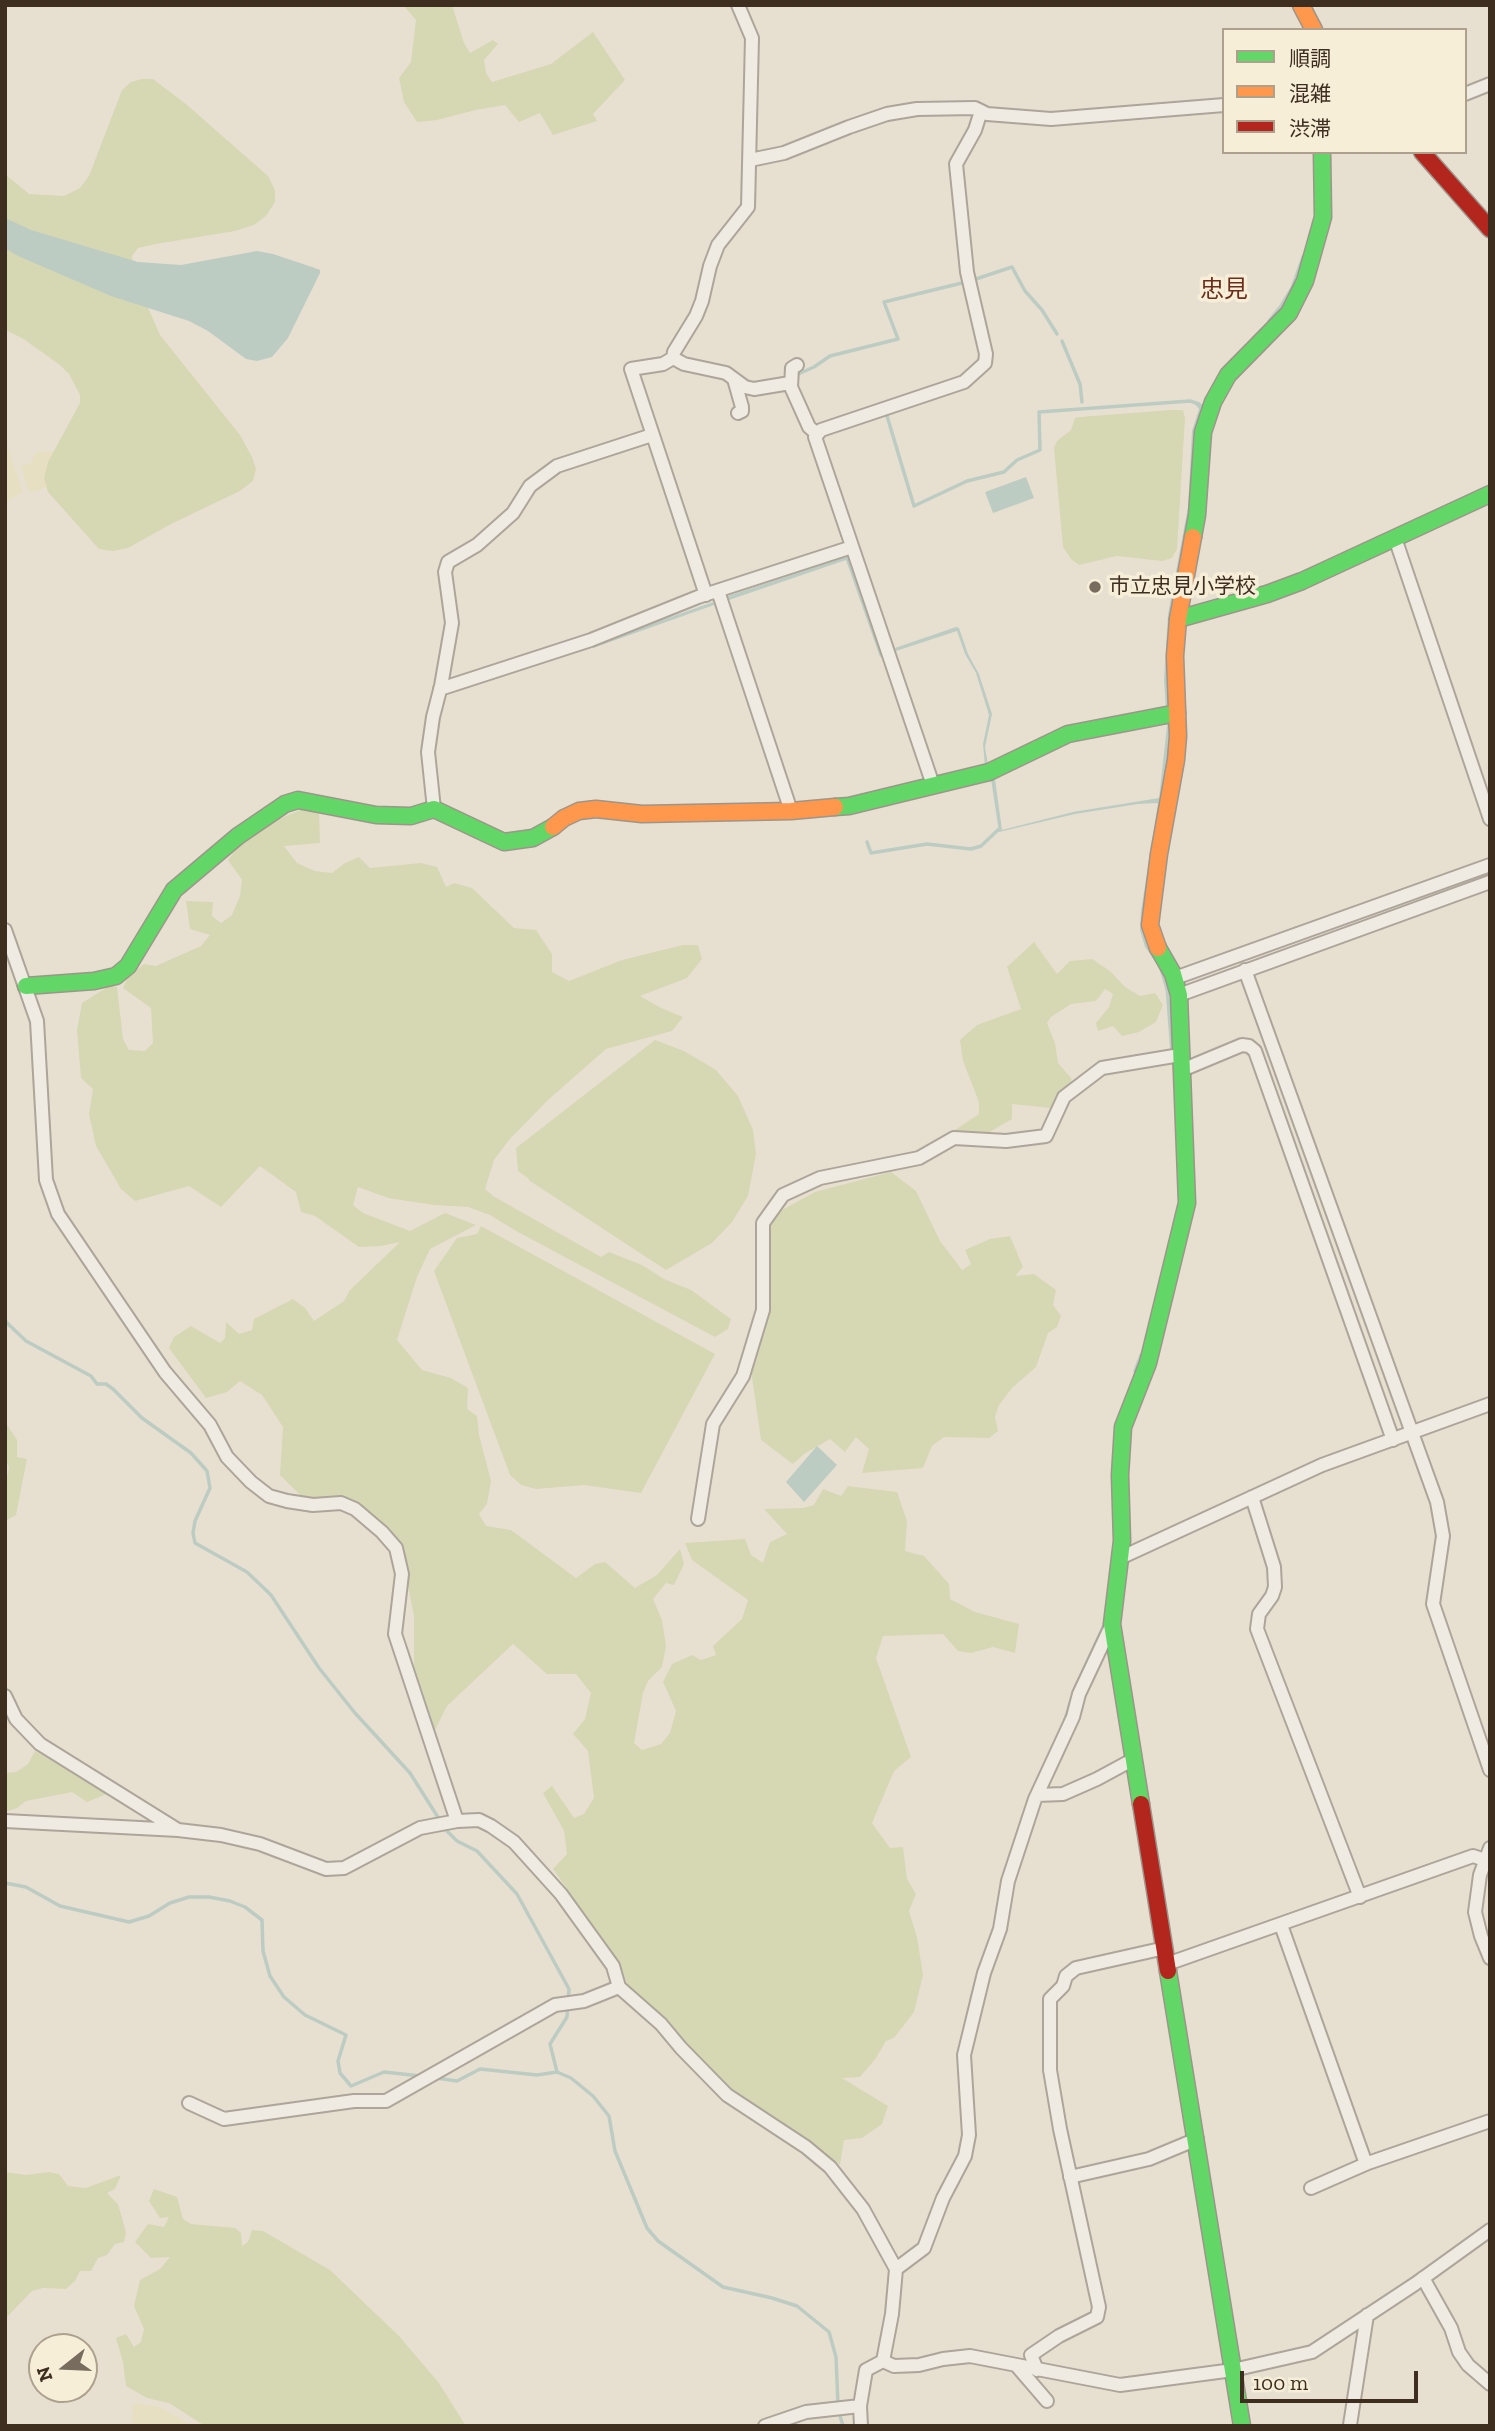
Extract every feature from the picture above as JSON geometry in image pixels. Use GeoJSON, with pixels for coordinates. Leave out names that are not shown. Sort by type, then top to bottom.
{"type":"FeatureCollection","features":[{"type":"Feature","properties":{"kind":"street"},"geometry":{"type":"LineString","coordinates":[[673,358],[702,302],[718,245],[748,207],[752,37],[738,5]]}},
{"type":"Feature","properties":{"kind":"street"},"geometry":{"type":"LineString","coordinates":[[1301,5],[1313,28]]}},
{"type":"Feature","properties":{"kind":"street"},"geometry":{"type":"LineString","coordinates":[[1467,93],[1490,84]]}},
{"type":"Feature","properties":{"kind":"street"},"geometry":{"type":"LineString","coordinates":[[750,160],[784,153],[887,114],[917,109],[975,108],[1015,117],[1051,118],[1222,105]]}},
{"type":"Feature","properties":{"kind":"street"},"geometry":{"type":"LineString","coordinates":[[933,785],[815,436],[821,430],[964,382],[985,363],[986,354],[967,272],[956,164],[975,130],[981,111]]}},
{"type":"Feature","properties":{"kind":"street"},"geometry":{"type":"LineString","coordinates":[[1242,2426],[1112,1624],[1122,1541],[1120,1475],[1123,1427],[1148,1363],[1187,1203],[1179,995],[1175,978],[1154,940],[1150,925],[1159,854],[1176,760],[1178,736],[1175,656],[1178,618],[1198,515],[1203,432],[1213,402],[1228,375],[1289,313],[1305,281],[1323,217],[1322,154]]}},
{"type":"Feature","properties":{"kind":"street"},"geometry":{"type":"LineString","coordinates":[[1424,154],[1490,229]]}},
{"type":"Feature","properties":{"kind":"street"},"geometry":{"type":"LineString","coordinates":[[673,358],[684,364],[726,373],[745,387],[754,389],[790,383]]}},
{"type":"Feature","properties":{"kind":"street"},"geometry":{"type":"LineString","coordinates":[[673,358],[663,363],[631,369],[652,435],[791,811]]}},
{"type":"Feature","properties":{"kind":"street"},"geometry":{"type":"LineString","coordinates":[[797,365],[792,368],[790,383],[809,427],[817,434]]}},
{"type":"Feature","properties":{"kind":"street"},"geometry":{"type":"LineString","coordinates":[[734,378],[742,407],[742,411],[738,413]]}},
{"type":"Feature","properties":{"kind":"street"},"geometry":{"type":"LineString","coordinates":[[434,809],[428,752],[452,623],[445,572],[448,562],[477,545],[513,513],[530,486],[557,466],[652,435]]}},
{"type":"Feature","properties":{"kind":"street"},"geometry":{"type":"LineString","coordinates":[[1178,618],[1267,594],[1326,570],[1490,494]]}},
{"type":"Feature","properties":{"kind":"street"},"geometry":{"type":"LineString","coordinates":[[1395,538],[1490,819]]}},
{"type":"Feature","properties":{"kind":"street"},"geometry":{"type":"LineString","coordinates":[[440,689],[591,640],[712,593],[852,547]]}},
{"type":"Feature","properties":{"kind":"street"},"geometry":{"type":"LineString","coordinates":[[26,986],[94,981],[116,976],[128,967],[174,890],[239,836],[285,804],[298,800],[387,816],[411,816],[434,809],[504,842],[533,838],[579,811],[596,809],[642,814],[791,811],[849,806],[989,772],[1068,734],[1177,713]]}},
{"type":"Feature","properties":{"kind":"street"},"geometry":{"type":"LineString","coordinates":[[1175,978],[1490,865]]}},
{"type":"Feature","properties":{"kind":"street"},"geometry":{"type":"LineString","coordinates":[[1179,995],[1490,882]]}},
{"type":"Feature","properties":{"kind":"street"},"geometry":{"type":"LineString","coordinates":[[5,930],[37,1021],[46,1180],[58,1214],[165,1372],[210,1425],[227,1457],[251,1482],[269,1496],[287,1502],[341,1503],[355,1509],[382,1531],[396,1548],[402,1574],[395,1634],[457,1821]]}},
{"type":"Feature","properties":{"kind":"street"},"geometry":{"type":"LineString","coordinates":[[1245,970],[1437,1502],[1443,1536],[1433,1604],[1490,1770]]}},
{"type":"Feature","properties":{"kind":"street"},"geometry":{"type":"LineString","coordinates":[[698,1520],[713,1424],[743,1376],[762,1310],[763,1223],[783,1195],[820,1178],[919,1158],[954,1138],[1006,1140],[1046,1136],[1064,1097],[1102,1068],[1181,1062],[1242,1045],[1255,1051],[1393,1440]]}},
{"type":"Feature","properties":{"kind":"street"},"geometry":{"type":"LineString","coordinates":[[1119,1558],[1322,1465],[1490,1404]]}},
{"type":"Feature","properties":{"kind":"street"},"geometry":{"type":"LineString","coordinates":[[1252,1497],[1274,1567],[1275,1587],[1259,1614],[1257,1629],[1360,1897]]}},
{"type":"Feature","properties":{"kind":"street"},"geometry":{"type":"LineString","coordinates":[[896,2269],[925,2248],[943,2198],[965,2156],[969,2135],[964,2055],[984,1973],[1000,1929],[1009,1881],[1037,1795],[1073,1717],[1079,1694],[1112,1624]]}},
{"type":"Feature","properties":{"kind":"street"},"geometry":{"type":"LineString","coordinates":[[5,1696],[11,1716],[40,1744],[178,1830]]}},
{"type":"Feature","properties":{"kind":"street"},"geometry":{"type":"LineString","coordinates":[[1037,1795],[1063,1794],[1134,1759]]}},
{"type":"Feature","properties":{"kind":"street"},"geometry":{"type":"LineString","coordinates":[[5,1821],[178,1830],[221,1835],[260,1844],[326,1869],[344,1868],[420,1828],[479,1820],[514,1842],[561,1894],[613,1966],[619,1987],[661,2024],[727,2095],[806,2147],[830,2167],[863,2210],[896,2269],[892,2314],[883,2361]]}},
{"type":"Feature","properties":{"kind":"street"},"geometry":{"type":"LineString","coordinates":[[1037,2370],[1031,2355],[1059,2336],[1097,2317],[1099,2307],[1070,2177],[1051,2070],[1050,1999],[1063,1986],[1066,1976],[1076,1968],[1166,1956],[1281,1924],[1473,1856],[1488,1855],[1480,1875],[1475,1912],[1490,1958]]}},
{"type":"Feature","properties":{"kind":"street"},"geometry":{"type":"LineString","coordinates":[[1281,1924],[1366,2164]]}},
{"type":"Feature","properties":{"kind":"street"},"geometry":{"type":"LineString","coordinates":[[189,2103],[224,2119],[354,2101],[386,2101],[555,2005],[584,2001],[619,1987]]}},
{"type":"Feature","properties":{"kind":"street"},"geometry":{"type":"LineString","coordinates":[[1311,2188],[1366,2164],[1490,2120]]}},
{"type":"Feature","properties":{"kind":"street"},"geometry":{"type":"LineString","coordinates":[[1070,2177],[1149,2159],[1197,2139]]}},
{"type":"Feature","properties":{"kind":"street"},"geometry":{"type":"LineString","coordinates":[[883,2361],[894,2366],[919,2365],[971,2356],[1119,2385],[1233,2370],[1312,2352],[1490,2230]]}},
{"type":"Feature","properties":{"kind":"street"},"geometry":{"type":"LineString","coordinates":[[1423,2278],[1451,2328],[1459,2353],[1468,2365],[1490,2384]]}},
{"type":"Feature","properties":{"kind":"street"},"geometry":{"type":"LineString","coordinates":[[1350,2425],[1367,2315]]}},
{"type":"Feature","properties":{"kind":"street"},"geometry":{"type":"LineString","coordinates":[[861,2426],[860,2406],[866,2370],[883,2361]]}},
{"type":"Feature","properties":{"kind":"street"},"geometry":{"type":"LineString","coordinates":[[1016,2365],[1047,2401]]}},
{"type":"Feature","properties":{"kind":"street"},"geometry":{"type":"LineString","coordinates":[[765,2426],[806,2412],[860,2406]]}},
{"type":"Feature","properties":{"kind":"shaded area"},"geometry":{"type":"Polygon","coordinates":[[[5,218],[31,230],[138,262],[181,265],[257,251],[312,267],[320,270],[320,273],[288,338],[272,357],[257,361],[246,359],[208,331],[189,321],[111,296],[18,256],[5,248],[5,218]]]}},
{"type":"Feature","properties":{"kind":"shaded area"},"geometry":{"type":"Polygon","coordinates":[[[1194,403],[1203,404],[1173,727],[1154,855],[1160,961],[1170,992],[1166,991],[1158,965],[1145,947],[1140,930],[1158,803],[1075,814],[999,832],[991,779],[995,779],[1002,830],[1073,812],[1159,798],[1167,726],[1164,680],[1168,614],[1188,507],[1192,431],[1199,409],[1194,403]]]}},
{"type":"Feature","properties":{"kind":"shaded area"},"geometry":{"type":"Polygon","coordinates":[[[5,438],[23,492],[5,503],[5,438]]]}},
{"type":"Feature","properties":{"kind":"shaded area"},"geometry":{"type":"Polygon","coordinates":[[[50,451],[75,455],[63,482],[29,493],[21,466],[31,463],[35,453],[50,451]]]}},
{"type":"Feature","properties":{"kind":"shaded area"},"geometry":{"type":"Polygon","coordinates":[[[1026,477],[1034,498],[993,513],[985,492],[1026,477]]]}},
{"type":"Feature","properties":{"kind":"shaded area"},"geometry":{"type":"Polygon","coordinates":[[[848,556],[882,656],[880,657],[846,560],[729,600],[728,596],[848,556]]]}},
{"type":"Feature","properties":{"kind":"shaded area"},"geometry":{"type":"Polygon","coordinates":[[[713,602],[714,605],[593,648],[592,645],[713,602]]]}},
{"type":"Feature","properties":{"kind":"shaded area"},"geometry":{"type":"Polygon","coordinates":[[[959,628],[968,654],[979,674],[992,714],[985,747],[988,765],[985,766],[983,744],[989,715],[976,673],[965,654],[957,631],[896,651],[895,648],[959,628]]]}},
{"type":"Feature","properties":{"kind":"shaded area"},"geometry":{"type":"Polygon","coordinates":[[[817,1446],[837,1465],[804,1502],[786,1482],[817,1446]]]}},
{"type":"Feature","properties":{"kind":"shaded area"},"geometry":{"type":"Polygon","coordinates":[[[133,2403],[160,2407],[193,2426],[132,2426],[133,2403]]]}},
{"type":"Feature","properties":{"kind":"green space"},"geometry":{"type":"Polygon","coordinates":[[[403,5],[452,5],[464,43],[470,53],[493,40],[498,44],[484,60],[486,73],[492,82],[551,64],[593,32],[625,80],[593,114],[597,121],[553,135],[540,113],[519,122],[505,105],[417,122],[404,102],[399,78],[411,62],[416,20],[403,5]]]}},
{"type":"Feature","properties":{"kind":"green space"},"geometry":{"type":"Polygon","coordinates":[[[153,79],[186,104],[268,176],[275,190],[275,202],[266,216],[254,225],[235,231],[138,248],[132,256],[133,270],[139,287],[160,335],[240,435],[256,469],[253,481],[240,491],[128,548],[113,551],[99,549],[48,492],[44,478],[48,462],[80,403],[80,395],[69,374],[60,365],[22,338],[5,330],[5,174],[29,194],[64,196],[80,188],[89,176],[122,90],[131,82],[153,79]]]}},
{"type":"Feature","properties":{"kind":"green space"},"geometry":{"type":"Polygon","coordinates":[[[1183,410],[1185,418],[1177,549],[1172,558],[1162,561],[1117,556],[1079,565],[1063,547],[1054,448],[1057,441],[1071,430],[1075,418],[1183,410]]]}},
{"type":"Feature","properties":{"kind":"green space"},"geometry":{"type":"Polygon","coordinates":[[[303,809],[319,811],[320,843],[284,846],[297,863],[315,871],[332,873],[359,857],[370,868],[421,863],[437,867],[446,887],[454,883],[472,888],[514,928],[536,930],[552,954],[552,972],[569,981],[622,960],[683,945],[698,945],[702,959],[687,978],[640,996],[683,1017],[672,1031],[606,1049],[548,1100],[509,1140],[494,1160],[485,1189],[601,1257],[609,1252],[691,1290],[731,1319],[728,1329],[715,1337],[490,1215],[468,1207],[388,1198],[358,1187],[353,1205],[363,1213],[410,1231],[445,1213],[476,1225],[430,1249],[417,1277],[397,1340],[422,1370],[451,1378],[468,1388],[467,1409],[477,1416],[491,1481],[487,1504],[479,1514],[486,1526],[511,1530],[576,1578],[595,1564],[605,1562],[635,1588],[657,1575],[680,1549],[684,1564],[674,1585],[666,1583],[653,1599],[662,1620],[666,1646],[662,1667],[648,1681],[643,1693],[634,1743],[642,1750],[661,1744],[670,1733],[676,1711],[663,1682],[672,1664],[692,1655],[701,1660],[716,1655],[713,1646],[742,1619],[748,1600],[692,1560],[685,1543],[745,1539],[751,1555],[763,1563],[770,1542],[787,1534],[764,1509],[803,1508],[814,1505],[823,1489],[841,1496],[848,1486],[897,1492],[907,1521],[905,1551],[924,1556],[949,1584],[950,1599],[975,1612],[1019,1624],[1015,1653],[993,1647],[971,1653],[958,1651],[943,1634],[883,1636],[876,1658],[911,1757],[894,1771],[872,1823],[890,1848],[903,1847],[907,1879],[916,1894],[909,1911],[917,1937],[923,1975],[914,2012],[894,2038],[886,2041],[860,2077],[842,2078],[888,2106],[882,2124],[862,2138],[844,2140],[840,2165],[789,2131],[773,2116],[726,2087],[627,1984],[619,1962],[553,1869],[567,1854],[564,1831],[543,1793],[552,1786],[574,1818],[584,1814],[594,1798],[588,1751],[573,1734],[585,1719],[591,1693],[576,1674],[547,1674],[513,1644],[447,1706],[435,1730],[414,1666],[414,1616],[405,1570],[382,1532],[342,1510],[301,1496],[280,1475],[283,1427],[262,1395],[240,1381],[227,1392],[206,1398],[169,1348],[174,1337],[191,1326],[220,1343],[225,1338],[226,1322],[239,1334],[252,1330],[254,1319],[293,1299],[305,1308],[314,1321],[344,1301],[350,1290],[400,1242],[359,1247],[315,1216],[301,1212],[296,1192],[260,1166],[221,1207],[189,1186],[135,1201],[121,1189],[96,1146],[89,1114],[93,1089],[81,1078],[77,1030],[82,1003],[109,986],[117,987],[123,1039],[129,1050],[145,1051],[153,1043],[151,1008],[123,988],[128,977],[144,964],[156,966],[201,946],[210,935],[190,929],[186,901],[213,902],[212,916],[221,923],[232,915],[240,896],[242,880],[228,860],[241,842],[279,819],[303,809]]]}},
{"type":"Feature","properties":{"kind":"green space"},"geometry":{"type":"Polygon","coordinates":[[[1034,942],[1057,974],[1070,961],[1092,959],[1140,996],[1155,993],[1163,1005],[1156,1022],[1139,1032],[1122,1036],[1113,1026],[1098,1031],[1096,1023],[1109,1007],[1113,994],[1105,989],[1096,1001],[1071,1004],[1051,1017],[1047,1023],[1055,1043],[1058,1063],[1071,1078],[1074,1096],[1064,1105],[1050,1108],[1012,1104],[1012,1119],[983,1136],[971,1138],[955,1130],[979,1114],[979,1102],[963,1061],[960,1040],[977,1025],[1021,1009],[1007,967],[1034,942]]]}},
{"type":"Feature","properties":{"kind":"green space"},"geometry":{"type":"Polygon","coordinates":[[[655,1040],[684,1051],[716,1070],[738,1096],[753,1130],[756,1154],[748,1196],[732,1222],[712,1243],[666,1270],[530,1181],[518,1171],[516,1148],[655,1040]]]}},
{"type":"Feature","properties":{"kind":"green space"},"geometry":{"type":"Polygon","coordinates":[[[891,1172],[916,1191],[940,1241],[962,1270],[971,1264],[965,1250],[990,1239],[1010,1236],[1023,1267],[1015,1276],[1034,1274],[1056,1290],[1053,1305],[1061,1316],[1057,1327],[1048,1333],[1036,1367],[1012,1388],[999,1405],[995,1417],[998,1431],[989,1438],[944,1437],[932,1446],[923,1468],[862,1473],[869,1449],[856,1437],[845,1452],[830,1439],[804,1454],[793,1464],[761,1440],[751,1370],[758,1258],[771,1216],[815,1192],[891,1172]]]}},
{"type":"Feature","properties":{"kind":"green space"},"geometry":{"type":"Polygon","coordinates":[[[481,1226],[715,1354],[641,1493],[584,1485],[536,1489],[521,1485],[510,1475],[434,1271],[457,1238],[477,1234],[481,1226]]]}},
{"type":"Feature","properties":{"kind":"green space"},"geometry":{"type":"Polygon","coordinates":[[[6,1423],[17,1440],[17,1457],[27,1459],[16,1515],[7,1520],[5,1486],[9,1467],[5,1460],[6,1423]]]}},
{"type":"Feature","properties":{"kind":"green space"},"geometry":{"type":"Polygon","coordinates":[[[35,1751],[109,1793],[87,1802],[72,1792],[26,1801],[5,1812],[5,1773],[16,1772],[28,1764],[35,1751]]]}},
{"type":"Feature","properties":{"kind":"green space"},"geometry":{"type":"Polygon","coordinates":[[[5,2172],[26,2175],[49,2172],[59,2174],[68,2186],[86,2188],[121,2175],[115,2189],[107,2193],[118,2204],[126,2232],[124,2242],[115,2244],[107,2255],[98,2258],[91,2271],[80,2271],[75,2281],[66,2289],[43,2288],[32,2291],[6,2318],[5,2332],[5,2172]]]}},
{"type":"Feature","properties":{"kind":"green space"},"geometry":{"type":"Polygon","coordinates":[[[154,2189],[177,2197],[183,2219],[191,2224],[235,2228],[241,2233],[242,2246],[248,2242],[252,2230],[263,2231],[330,2270],[399,2336],[439,2383],[466,2426],[205,2426],[169,2403],[147,2398],[126,2386],[116,2338],[126,2334],[134,2347],[141,2342],[144,2329],[134,2306],[140,2280],[160,2269],[170,2257],[151,2258],[135,2242],[148,2224],[164,2227],[169,2217],[160,2218],[149,2201],[154,2189]]]}},
{"type":"Feature","properties":{"kind":"waterway"},"geometry":{"type":"LineString","coordinates":[[1269,321],[1292,288],[1303,257]]}},
{"type":"Feature","properties":{"kind":"waterway"},"geometry":{"type":"LineString","coordinates":[[973,280],[1012,267],[1025,291],[1042,310],[1057,334]]}},
{"type":"Feature","properties":{"kind":"waterway"},"geometry":{"type":"LineString","coordinates":[[796,375],[830,356],[898,339],[884,302],[962,283]]}},
{"type":"Feature","properties":{"kind":"waterway"},"geometry":{"type":"LineString","coordinates":[[1062,341],[1080,384],[1082,402]]}},
{"type":"Feature","properties":{"kind":"waterway"},"geometry":{"type":"LineString","coordinates":[[887,416],[914,506],[967,481],[1004,472],[1017,460],[1040,450],[1039,412],[1190,401],[1199,404]]}},
{"type":"Feature","properties":{"kind":"waterway"},"geometry":{"type":"LineString","coordinates":[[867,842],[871,853],[927,844],[971,849],[981,846],[999,829]]}},
{"type":"Feature","properties":{"kind":"waterway"},"geometry":{"type":"LineString","coordinates":[[1167,986],[1172,1052]]}},
{"type":"Feature","properties":{"kind":"waterway"},"geometry":{"type":"LineString","coordinates":[[5,1321],[26,1341],[91,1376],[97,1384],[106,1384],[113,1389],[142,1418],[191,1453],[207,1471],[210,1488],[195,1521],[195,1543],[247,1572],[271,1595],[319,1668],[355,1713],[410,1773],[446,1830],[457,1841],[477,1851],[517,1894],[569,1989],[567,2017],[550,2044],[557,2072]]}},
{"type":"Feature","properties":{"kind":"waterway"},"geometry":{"type":"LineString","coordinates":[[1135,1371],[1141,1355]]}},
{"type":"Feature","properties":{"kind":"waterway"},"geometry":{"type":"LineString","coordinates":[[1076,1686],[1105,1623]]}},
{"type":"Feature","properties":{"kind":"waterway"},"geometry":{"type":"LineString","coordinates":[[1065,1720],[1071,1700]]}},
{"type":"Feature","properties":{"kind":"waterway"},"geometry":{"type":"LineString","coordinates":[[1022,1819],[1029,1800]]}},
{"type":"Feature","properties":{"kind":"waterway"},"geometry":{"type":"LineString","coordinates":[[5,1883],[26,1887],[60,1906],[129,1922],[149,1916],[170,1903],[189,1897],[209,1897],[245,1907],[262,1920],[263,1951],[270,1976],[284,1997],[305,2015],[346,2035],[338,2061],[340,2073],[351,2086],[384,2072],[421,2076]]}},
{"type":"Feature","properties":{"kind":"waterway"},"geometry":{"type":"LineString","coordinates":[[971,1999],[980,1967]]}},
{"type":"Feature","properties":{"kind":"waterway"},"geometry":{"type":"LineString","coordinates":[[436,2078],[457,2081],[480,2069],[537,2075],[557,2072],[571,2078],[593,2096],[609,2116],[615,2151],[647,2228],[658,2241],[723,2287],[797,2306],[829,2332],[836,2357],[838,2405]]}},
{"type":"Feature","properties":{"kind":"waterway"},"geometry":{"type":"LineString","coordinates":[[839,2412],[843,2426]]}},
{"type":"Feature","properties":{"kind":"traffic: fast"},"geometry":{"type":"LineString","coordinates":[[1193,537],[1203,432],[1213,402],[1228,375],[1289,313],[1305,281],[1323,217],[1322,154]]}},
{"type":"Feature","properties":{"kind":"traffic: fast"},"geometry":{"type":"LineString","coordinates":[[1178,619],[1267,594],[1302,581],[1490,494]]}},
{"type":"Feature","properties":{"kind":"traffic: fast"},"geometry":{"type":"LineString","coordinates":[[835,807],[849,806],[989,772],[1068,734],[1177,713]]}},
{"type":"Feature","properties":{"kind":"traffic: fast"},"geometry":{"type":"LineString","coordinates":[[26,986],[94,981],[116,976],[128,966],[174,890],[238,836],[285,804],[298,800],[376,815],[411,816],[434,809],[504,842],[533,838],[553,827]]}},
{"type":"Feature","properties":{"kind":"traffic: fast"},"geometry":{"type":"LineString","coordinates":[[1141,1804],[1112,1624],[1122,1541],[1120,1475],[1123,1427],[1148,1363],[1187,1203],[1179,995],[1173,974],[1158,948]]}},
{"type":"Feature","properties":{"kind":"traffic: fast"},"geometry":{"type":"LineString","coordinates":[[1168,1971],[1242,2426]]}},
{"type":"Feature","properties":{"kind":"traffic: slow"},"geometry":{"type":"LineString","coordinates":[[1301,5],[1313,28]]}},
{"type":"Feature","properties":{"kind":"traffic: slow"},"geometry":{"type":"LineString","coordinates":[[1158,948],[1150,925],[1159,854],[1176,760],[1178,736],[1175,656],[1178,619],[1193,537]]}},
{"type":"Feature","properties":{"kind":"traffic: slow"},"geometry":{"type":"LineString","coordinates":[[553,827],[579,811],[596,809],[642,814],[791,811],[835,807]]}},
{"type":"Feature","properties":{"kind":"traffic: jam"},"geometry":{"type":"LineString","coordinates":[[1424,154],[1490,229]]}},
{"type":"Feature","properties":{"kind":"traffic: jam"},"geometry":{"type":"LineString","coordinates":[[1141,1804],[1168,1971]]}},
{"type":"Feature","properties":{"kind":"place","name":"市立忠見小学校"},"geometry":{"type":"Point","coordinates":[1095,587]}},
{"type":"Feature","properties":{"kind":"district","name":"忠見"},"geometry":{"type":"Point","coordinates":[1224,290]}}]}
